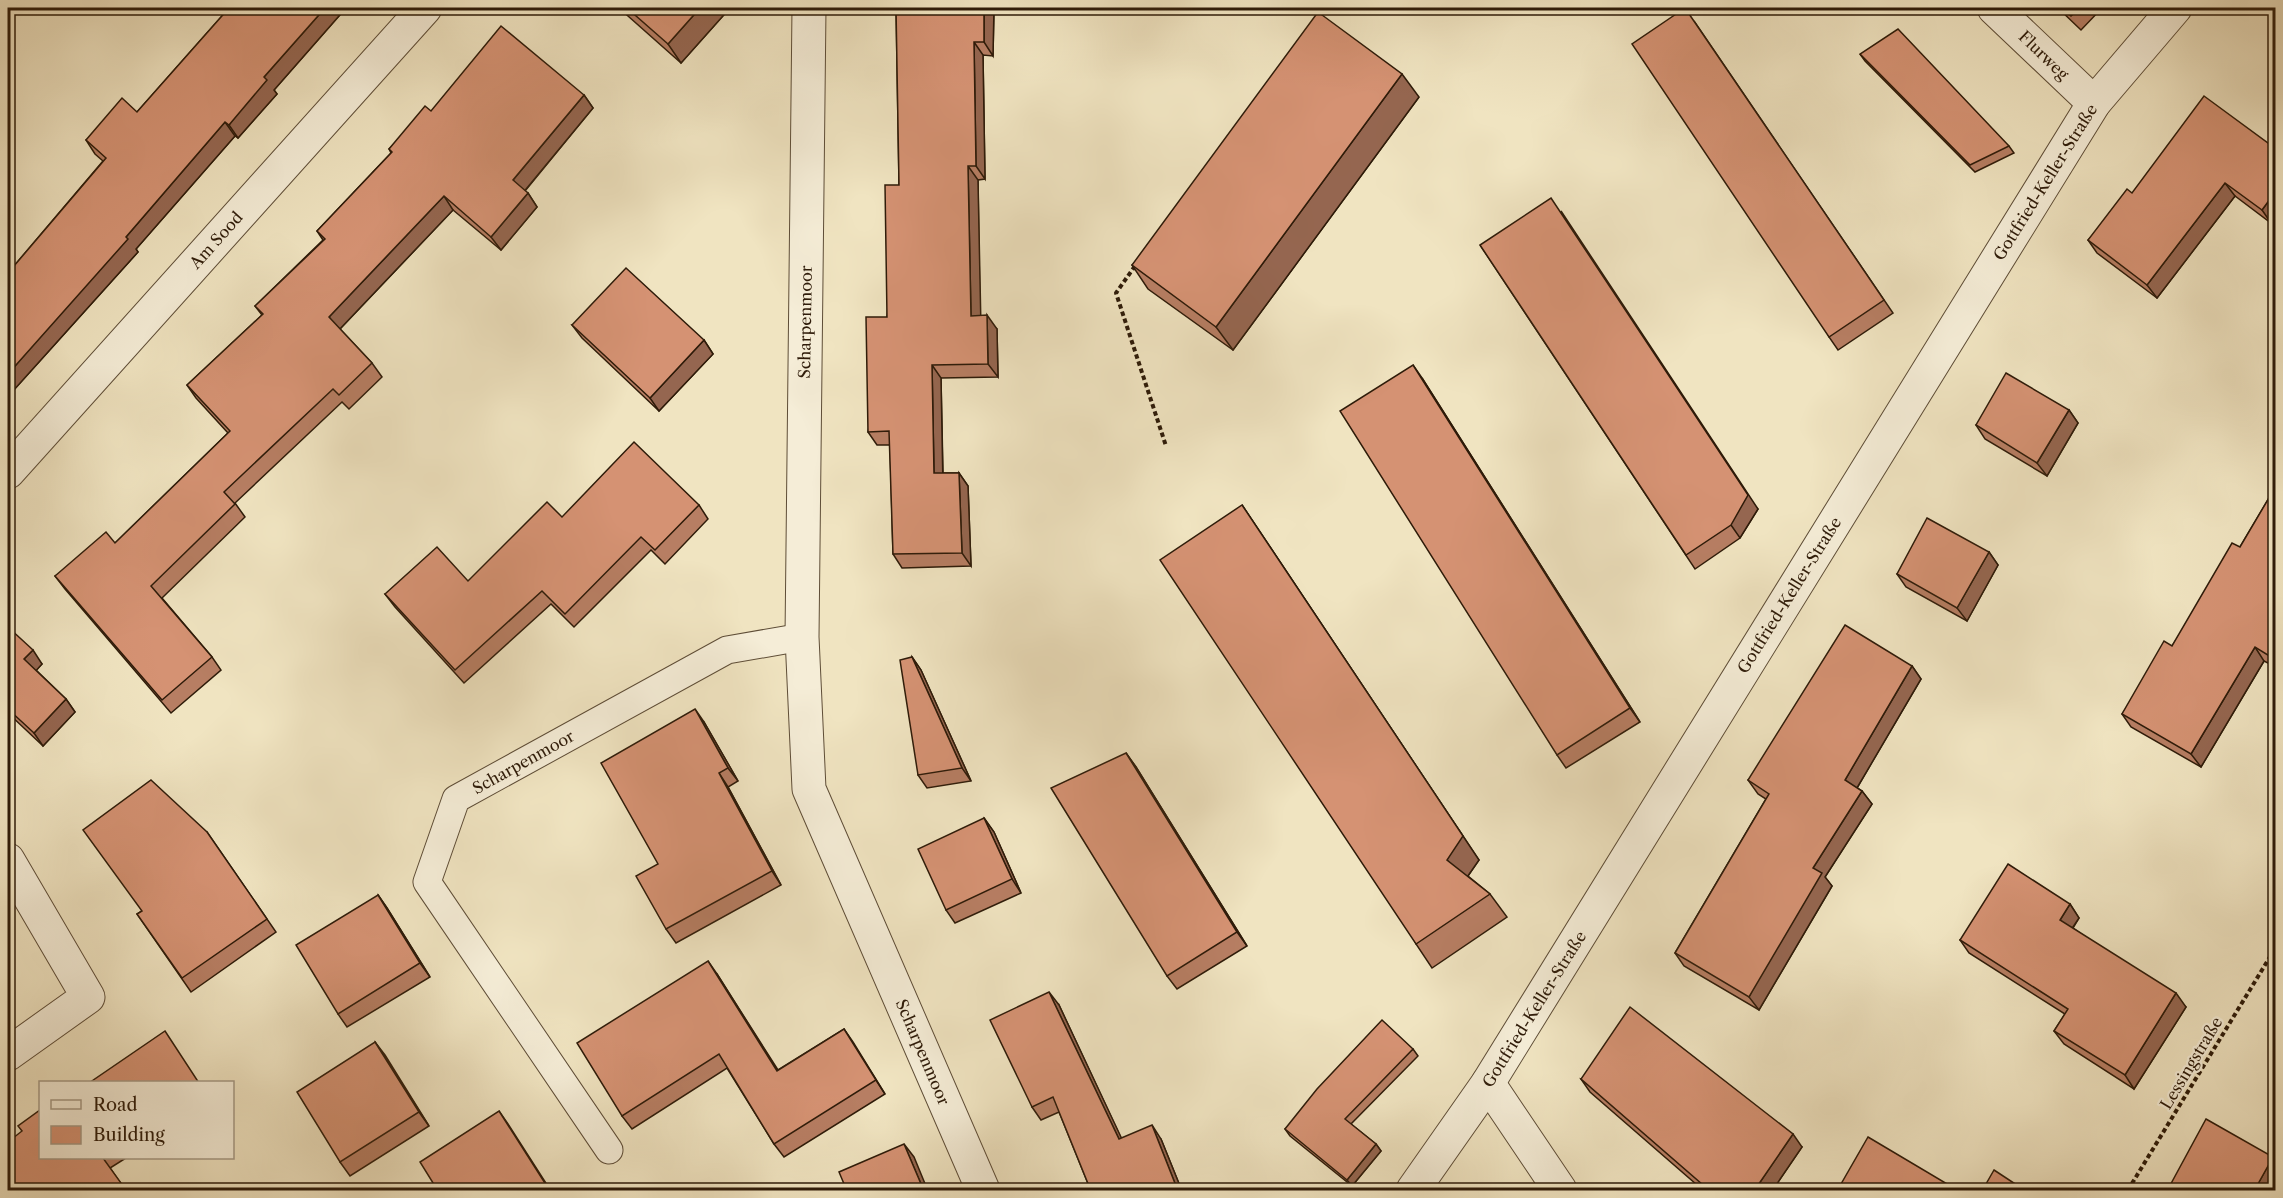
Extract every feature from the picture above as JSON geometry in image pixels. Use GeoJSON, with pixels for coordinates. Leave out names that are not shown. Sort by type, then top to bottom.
{"type":"FeatureCollection","features":[{"type":"Feature","properties":{"kind":"street","name":"Am Sood"},"geometry":{"type":"LineString","coordinates":[[8,472],[425,8]]}},
{"type":"Feature","properties":{"kind":"street","name":"Scharpenmoor"},"geometry":{"type":"LineString","coordinates":[[808,8],[802,637],[809,789],[983,1191]]}},
{"type":"Feature","properties":{"kind":"street","name":"Flurweg"},"geometry":{"type":"LineString","coordinates":[[1994,8],[2094,103]]}},
{"type":"Feature","properties":{"kind":"street","name":"Gottfried-Keller-Straße"},"geometry":{"type":"LineString","coordinates":[[1413,1191],[1488,1083],[2094,103],[2175,8]]}},
{"type":"Feature","properties":{"kind":"street"},"geometry":{"type":"LineString","coordinates":[[8,860],[88,997],[8,1054]]}},
{"type":"Feature","properties":{"kind":"street"},"geometry":{"type":"LineString","coordinates":[[1488,1083],[1560,1191]]}},
{"type":"Feature","properties":{"kind":"lane","name":"Scharpenmoor"},"geometry":{"type":"LineString","coordinates":[[609,1150],[427,882],[456,799],[727,650],[802,637]]}},
{"type":"Feature","properties":{"kind":"path"},"geometry":{"type":"LineString","coordinates":[[1136,264],[1116,293],[1166,446]]}},
{"type":"Feature","properties":{"kind":"path","name":"Lessingstraße"},"geometry":{"type":"LineString","coordinates":[[2128,1191],[2276,947]]}},
{"type":"Feature","properties":{"kind":"building"},"geometry":{"type":"Polygon","coordinates":[[[229,8],[325,8],[264,77],[267,80],[229,125],[225,122],[126,237],[128,239],[8,374],[8,273],[106,158],[86,140],[122,98],[137,112],[229,8]]]}},
{"type":"Feature","properties":{"kind":"building"},"geometry":{"type":"Polygon","coordinates":[[[627,8],[700,8],[668,44],[627,8]]]}},
{"type":"Feature","properties":{"kind":"building"},"geometry":{"type":"Polygon","coordinates":[[[896,8],[984,8],[984,42],[974,42],[976,166],[968,166],[971,316],[987,315],[988,364],[932,365],[934,473],[959,473],[962,553],[893,554],[889,431],[868,432],[866,317],[887,317],[885,185],[899,185],[896,8]]]}},
{"type":"Feature","properties":{"kind":"building"},"geometry":{"type":"Polygon","coordinates":[[[1685,8],[1884,300],[1829,337],[1632,44],[1685,8]]]}},
{"type":"Feature","properties":{"kind":"building"},"geometry":{"type":"Polygon","coordinates":[[[2062,8],[2080,8],[2071,16],[2062,8]]]}},
{"type":"Feature","properties":{"kind":"building"},"geometry":{"type":"Polygon","coordinates":[[[1318,12],[1402,74],[1216,327],[1132,265],[1318,12]]]}},
{"type":"Feature","properties":{"kind":"building"},"geometry":{"type":"Polygon","coordinates":[[[501,26],[584,95],[513,180],[528,193],[491,237],[444,196],[329,317],[372,363],[339,395],[333,389],[224,492],[235,504],[151,586],[212,657],[162,700],[55,576],[106,532],[115,543],[230,431],[187,385],[263,314],[255,306],[325,239],[317,231],[392,152],[389,149],[425,106],[431,111],[501,26]]]}},
{"type":"Feature","properties":{"kind":"building"},"geometry":{"type":"Polygon","coordinates":[[[1898,29],[2009,146],[1970,165],[1860,54],[1898,29]]]}},
{"type":"Feature","properties":{"kind":"building"},"geometry":{"type":"Polygon","coordinates":[[[2276,32],[2276,43],[2270,39],[2276,32]]]}},
{"type":"Feature","properties":{"kind":"building"},"geometry":{"type":"Polygon","coordinates":[[[2204,96],[2276,149],[2276,191],[2262,210],[2225,183],[2147,285],[2088,240],[2127,189],[2132,193],[2204,96]]]}},
{"type":"Feature","properties":{"kind":"building"},"geometry":{"type":"Polygon","coordinates":[[[1551,198],[1748,495],[1731,525],[1686,555],[1480,245],[1551,198]]]}},
{"type":"Feature","properties":{"kind":"building"},"geometry":{"type":"Polygon","coordinates":[[[626,268],[704,340],[650,398],[572,325],[626,268]]]}},
{"type":"Feature","properties":{"kind":"building"},"geometry":{"type":"Polygon","coordinates":[[[1413,365],[1630,708],[1557,755],[1340,411],[1413,365]]]}},
{"type":"Feature","properties":{"kind":"building"},"geometry":{"type":"Polygon","coordinates":[[[2006,373],[2069,410],[2037,463],[1976,425],[2006,373]]]}},
{"type":"Feature","properties":{"kind":"building"},"geometry":{"type":"Polygon","coordinates":[[[634,442],[699,505],[655,550],[641,537],[565,614],[542,591],[455,670],[385,594],[437,547],[468,581],[547,502],[562,517],[634,442]]]}},
{"type":"Feature","properties":{"kind":"building"},"geometry":{"type":"Polygon","coordinates":[[[2276,486],[2276,650],[2271,657],[2255,647],[2191,754],[2122,714],[2164,641],[2172,646],[2232,543],[2240,547],[2276,486]]]}},
{"type":"Feature","properties":{"kind":"building"},"geometry":{"type":"Polygon","coordinates":[[[1242,505],[1463,836],[1447,860],[1490,894],[1416,944],[1160,560],[1242,505]]]}},
{"type":"Feature","properties":{"kind":"building"},"geometry":{"type":"Polygon","coordinates":[[[1927,518],[1989,552],[1957,608],[1897,574],[1927,518]]]}},
{"type":"Feature","properties":{"kind":"building"},"geometry":{"type":"Polygon","coordinates":[[[1845,625],[1912,666],[1845,780],[1862,791],[1813,868],[1822,873],[1749,997],[1675,953],[1769,794],[1748,780],[1845,625]]]}},
{"type":"Feature","properties":{"kind":"building"},"geometry":{"type":"Polygon","coordinates":[[[8,627],[33,650],[24,659],[66,699],[34,733],[8,709],[8,627]]]}},
{"type":"Feature","properties":{"kind":"building"},"geometry":{"type":"Polygon","coordinates":[[[912,657],[962,768],[918,775],[900,660],[912,657]]]}},
{"type":"Feature","properties":{"kind":"building"},"geometry":{"type":"Polygon","coordinates":[[[695,709],[728,768],[719,773],[772,871],[666,929],[636,876],[658,864],[601,763],[695,709]]]}},
{"type":"Feature","properties":{"kind":"building"},"geometry":{"type":"Polygon","coordinates":[[[1126,753],[1237,932],[1167,976],[1051,788],[1126,753]]]}},
{"type":"Feature","properties":{"kind":"building"},"geometry":{"type":"Polygon","coordinates":[[[151,780],[207,832],[267,919],[182,978],[137,914],[142,911],[83,830],[151,780]]]}},
{"type":"Feature","properties":{"kind":"building"},"geometry":{"type":"Polygon","coordinates":[[[984,818],[1012,879],[946,910],[918,849],[984,818]]]}},
{"type":"Feature","properties":{"kind":"building"},"geometry":{"type":"Polygon","coordinates":[[[2008,864],[2070,904],[2060,920],[2176,993],[2125,1075],[2054,1031],[2068,1009],[1960,940],[2008,864]]]}},
{"type":"Feature","properties":{"kind":"building"},"geometry":{"type":"Polygon","coordinates":[[[378,895],[420,963],[338,1014],[296,945],[378,895]]]}},
{"type":"Feature","properties":{"kind":"building"},"geometry":{"type":"Polygon","coordinates":[[[708,961],[777,1071],[844,1029],[876,1080],[774,1144],[719,1054],[622,1116],[577,1043],[708,961]]]}},
{"type":"Feature","properties":{"kind":"building"},"geometry":{"type":"Polygon","coordinates":[[[1049,992],[1119,1139],[1152,1125],[1178,1191],[1091,1191],[1053,1097],[1032,1107],[990,1020],[1049,992]]]}},
{"type":"Feature","properties":{"kind":"building"},"geometry":{"type":"Polygon","coordinates":[[[1630,1007],[1793,1134],[1754,1191],[1710,1191],[1581,1079],[1630,1007]]]}},
{"type":"Feature","properties":{"kind":"building"},"geometry":{"type":"Polygon","coordinates":[[[1382,1020],[1413,1049],[1345,1119],[1376,1144],[1347,1180],[1285,1129],[1317,1089],[1382,1020]]]}},
{"type":"Feature","properties":{"kind":"building"},"geometry":{"type":"Polygon","coordinates":[[[165,1031],[198,1081],[92,1081],[165,1031]]]}},
{"type":"Feature","properties":{"kind":"building"},"geometry":{"type":"Polygon","coordinates":[[[375,1042],[419,1112],[340,1162],[297,1092],[375,1042]]]}},
{"type":"Feature","properties":{"kind":"building"},"geometry":{"type":"Polygon","coordinates":[[[39,1111],[39,1159],[104,1159],[121,1183],[110,1191],[8,1191],[8,1142],[22,1131],[18,1126],[39,1111]]]}},
{"type":"Feature","properties":{"kind":"building"},"geometry":{"type":"Polygon","coordinates":[[[499,1111],[550,1191],[438,1191],[420,1162],[499,1111]]]}},
{"type":"Feature","properties":{"kind":"building"},"geometry":{"type":"Polygon","coordinates":[[[2206,1119],[2273,1157],[2254,1191],[2167,1191],[2206,1119]]]}},
{"type":"Feature","properties":{"kind":"building"},"geometry":{"type":"Polygon","coordinates":[[[1868,1137],[1959,1191],[1837,1191],[1868,1137]]]}},
{"type":"Feature","properties":{"kind":"building"},"geometry":{"type":"Polygon","coordinates":[[[904,1144],[924,1191],[847,1191],[839,1172],[904,1144]]]}},
{"type":"Feature","properties":{"kind":"building"},"geometry":{"type":"Polygon","coordinates":[[[1994,1170],[2026,1191],[1982,1191],[1994,1170]]]}}]}
